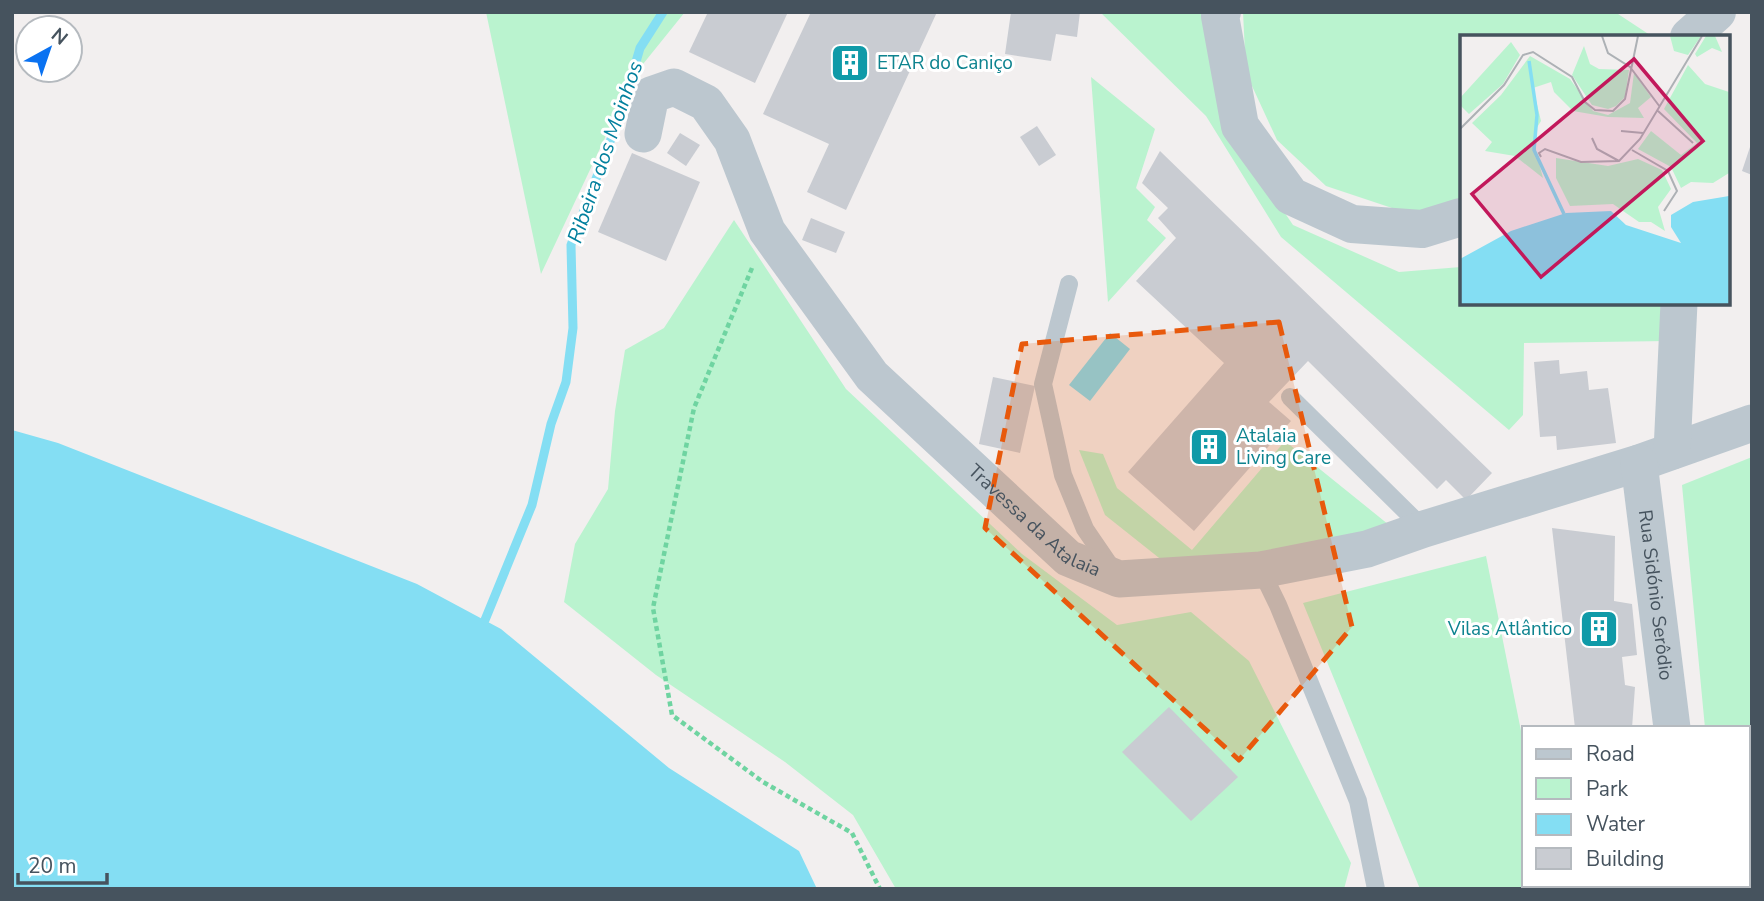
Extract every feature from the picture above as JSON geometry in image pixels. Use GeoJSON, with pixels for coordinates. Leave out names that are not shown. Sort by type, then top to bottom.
{"type":"FeatureCollection","features":[{"type":"Feature","properties":{"kind":"street"},"geometry":{"type":"LineString","coordinates":[[1222,12],[1220,16],[1240,126],[1291,196],[1352,224],[1422,229],[1460,217]]}},
{"type":"Feature","properties":{"kind":"street","name":"Travessa da Atalaia"},"geometry":{"type":"LineString","coordinates":[[643,134],[652,95],[674,86],[706,103],[732,140],[767,231],[872,376],[1068,558],[1119,579],[1261,570],[1367,548],[1655,457],[1752,423]]}},
{"type":"Feature","properties":{"kind":"street","name":"Rua Sidónio Serôdio"},"geometry":{"type":"LineString","coordinates":[[1672,726],[1655,457],[1679,304]]}},
{"type":"Feature","properties":{"kind":"lane"},"geometry":{"type":"LineString","coordinates":[[1069,284],[1044,384],[1063,475],[1085,529],[1119,579]]}},
{"type":"Feature","properties":{"kind":"lane"},"geometry":{"type":"LineString","coordinates":[[1290,397],[1424,529]]}},
{"type":"Feature","properties":{"kind":"lane"},"geometry":{"type":"LineString","coordinates":[[1261,570],[1278,605],[1358,801],[1376,889]]}},
{"type":"Feature","properties":{"kind":"path"},"geometry":{"type":"LineString","coordinates":[[767,231],[694,408],[653,608],[658,643],[672,715],[763,782],[852,833],[880,889]]}},
{"type":"Feature","properties":{"kind":"highlighted area"},"geometry":{"type":"Polygon","coordinates":[[[1279,322],[1352,627],[1239,760],[985,528],[1022,344],[1279,322]]]}},
{"type":"Feature","properties":{"kind":"green space"},"geometry":{"type":"Polygon","coordinates":[[[486,12],[685,12],[635,74],[541,274],[486,12]]]}},
{"type":"Feature","properties":{"kind":"green space"},"geometry":{"type":"Polygon","coordinates":[[[1100,12],[1203,12],[1220,117],[1293,225],[1399,272],[1460,267],[1460,304],[1671,304],[1668,341],[1524,343],[1523,415],[1509,430],[1281,237],[1206,116],[1100,12]]]}},
{"type":"Feature","properties":{"kind":"green space"},"geometry":{"type":"Polygon","coordinates":[[[1243,12],[1615,12],[1650,35],[1460,35],[1460,214],[1398,210],[1326,186],[1277,140],[1246,73],[1243,12]]]}},
{"type":"Feature","properties":{"kind":"green space"},"geometry":{"type":"Polygon","coordinates":[[[1091,77],[1155,129],[1136,188],[1155,207],[1147,220],[1166,238],[1108,302],[1091,77]]]}},
{"type":"Feature","properties":{"kind":"green space"},"geometry":{"type":"Polygon","coordinates":[[[734,220],[846,389],[1022,554],[1117,625],[1191,612],[1249,661],[1351,863],[1344,889],[896,889],[853,815],[785,762],[656,675],[564,602],[575,544],[608,489],[615,411],[625,350],[664,328],[734,220]]]}},
{"type":"Feature","properties":{"kind":"green space"},"geometry":{"type":"Polygon","coordinates":[[[1285,441],[1399,533],[1173,569],[1105,515],[1079,450],[1103,454],[1117,488],[1192,550],[1285,441]]]}},
{"type":"Feature","properties":{"kind":"green space"},"geometry":{"type":"Polygon","coordinates":[[[1752,457],[1752,889],[1420,889],[1303,603],[1486,556],[1522,736],[1522,887],[1750,887],[1750,726],[1705,726],[1682,485],[1752,457]]]}},
{"type":"Feature","properties":{"kind":"water"},"geometry":{"type":"Polygon","coordinates":[[[1110,333],[1130,349],[1090,401],[1069,385],[1110,333]]]}},
{"type":"Feature","properties":{"kind":"water"},"geometry":{"type":"Polygon","coordinates":[[[12,430],[58,443],[417,584],[501,629],[669,768],[799,851],[817,889],[12,889],[12,430]]]}},
{"type":"Feature","properties":{"kind":"building"},"geometry":{"type":"Polygon","coordinates":[[[708,12],[788,12],[755,83],[689,52],[708,12]]]}},
{"type":"Feature","properties":{"kind":"building","name":"ETAR do Caniço"},"geometry":{"type":"Polygon","coordinates":[[[811,12],[937,12],[846,210],[807,192],[829,144],[763,114],[811,12]]]}},
{"type":"Feature","properties":{"kind":"building"},"geometry":{"type":"Polygon","coordinates":[[[1011,12],[1080,12],[1077,37],[1056,34],[1051,61],[1005,54],[1011,12]]]}},
{"type":"Feature","properties":{"kind":"building"},"geometry":{"type":"Polygon","coordinates":[[[1037,126],[1056,155],[1039,166],[1020,137],[1037,126]]]}},
{"type":"Feature","properties":{"kind":"building"},"geometry":{"type":"Polygon","coordinates":[[[680,133],[700,145],[686,166],[667,153],[680,133]]]}},
{"type":"Feature","properties":{"kind":"building"},"geometry":{"type":"Polygon","coordinates":[[[1752,144],[1752,175],[1742,171],[1752,144]]]}},
{"type":"Feature","properties":{"kind":"building"},"geometry":{"type":"Polygon","coordinates":[[[1160,151],[1492,473],[1466,500],[1446,480],[1437,489],[1308,361],[1269,402],[1291,421],[1194,531],[1128,472],[1224,363],[1136,281],[1176,238],[1158,218],[1168,208],[1142,183],[1160,151]]]}},
{"type":"Feature","properties":{"kind":"building"},"geometry":{"type":"Polygon","coordinates":[[[632,153],[700,182],[666,261],[598,232],[632,153]]]}},
{"type":"Feature","properties":{"kind":"building"},"geometry":{"type":"Polygon","coordinates":[[[811,218],[845,232],[836,253],[802,240],[811,218]]]}},
{"type":"Feature","properties":{"kind":"building"},"geometry":{"type":"Polygon","coordinates":[[[1559,360],[1560,374],[1587,371],[1589,390],[1608,388],[1616,443],[1557,450],[1556,436],[1540,437],[1534,362],[1559,360]]]}},
{"type":"Feature","properties":{"kind":"building"},"geometry":{"type":"Polygon","coordinates":[[[993,377],[1035,386],[1020,453],[979,444],[993,377]]]}},
{"type":"Feature","properties":{"kind":"building","name":"Vilas Atlântico"},"geometry":{"type":"Polygon","coordinates":[[[1552,528],[1615,536],[1614,601],[1632,604],[1637,655],[1622,657],[1625,685],[1635,687],[1632,726],[1575,726],[1552,528]]]}},
{"type":"Feature","properties":{"kind":"building"},"geometry":{"type":"Polygon","coordinates":[[[1169,707],[1238,777],[1191,821],[1122,752],[1169,707]]]}},
{"type":"Feature","properties":{"kind":"waterway","name":"Ribeira dos Moinhos"},"geometry":{"type":"LineString","coordinates":[[485,620],[532,505],[551,424],[566,382],[573,328],[571,245],[622,110],[640,48],[663,12]]}},
{"type":"Feature","properties":{"kind":"place","name":"ETAR do Caniço"},"geometry":{"type":"Point","coordinates":[850,63]}},
{"type":"Feature","properties":{"kind":"place","name":"Atalaia Living Care"},"geometry":{"type":"Point","coordinates":[1209,447]}},
{"type":"Feature","properties":{"kind":"place","name":"Vilas Atlântico"},"geometry":{"type":"Point","coordinates":[1599,629]}}]}
